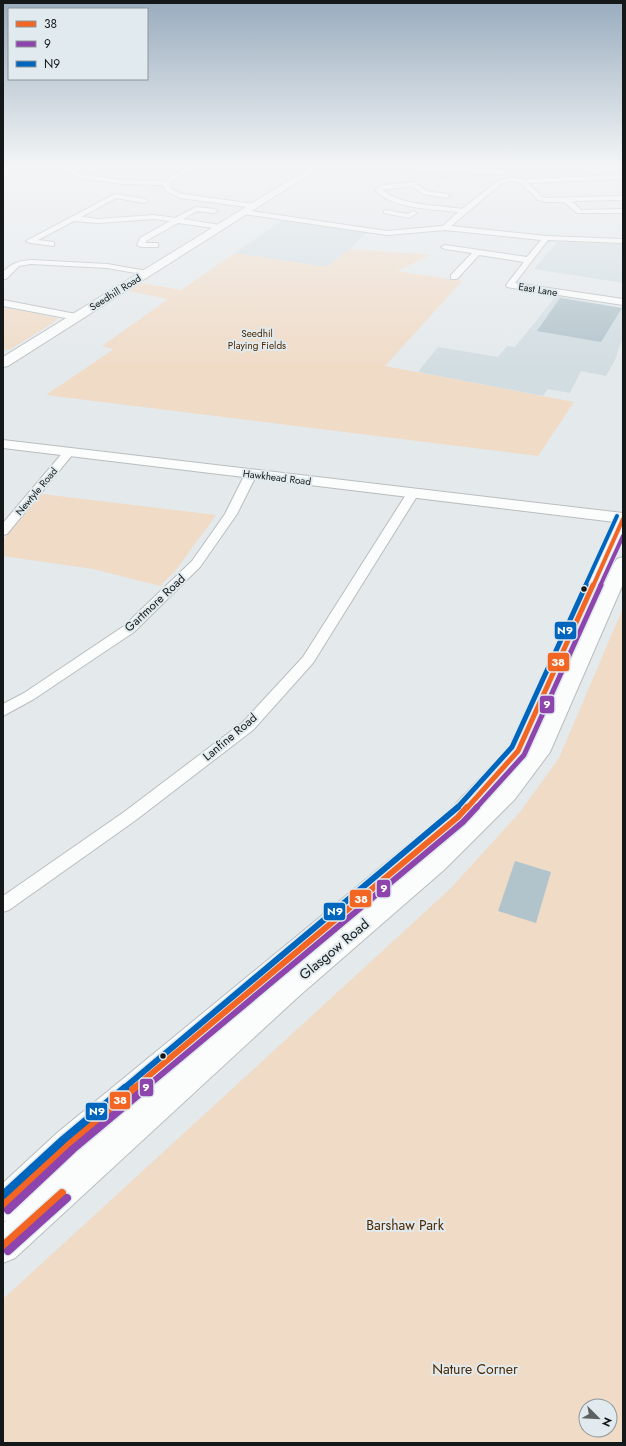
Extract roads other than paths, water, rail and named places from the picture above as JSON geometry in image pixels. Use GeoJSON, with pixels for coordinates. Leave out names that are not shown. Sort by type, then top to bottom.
{"type":"FeatureCollection","features":[{"type":"Feature","properties":{"kind":"main road","name":"Glasgow Road"},"geometry":{"type":"LineString","coordinates":[[3,1205],[68,1144],[458,817],[518,751],[623,519]]}},
{"type":"Feature","properties":{"kind":"main road","name":"Glasgow Road"},"geometry":{"type":"LineString","coordinates":[[3,1246],[282,994],[436,862],[486,816],[507,793],[539,752],[623,563]]}},
{"type":"Feature","properties":{"kind":"street"},"geometry":{"type":"LineString","coordinates":[[46,232],[30,241],[51,244]]}},
{"type":"Feature","properties":{"kind":"street"},"geometry":{"type":"LineString","coordinates":[[155,245],[140,245],[143,240],[156,232]]}},
{"type":"Feature","properties":{"kind":"street","name":"Seedhill Road"},"geometry":{"type":"LineString","coordinates":[[3,363],[8,355],[76,317],[211,232]]}},
{"type":"Feature","properties":{"kind":"street"},"geometry":{"type":"LineString","coordinates":[[497,232],[546,238],[623,241]]}},
{"type":"Feature","properties":{"kind":"street","name":"East Lane"},"geometry":{"type":"LineString","coordinates":[[546,238],[510,285],[623,302]]}},
{"type":"Feature","properties":{"kind":"street"},"geometry":{"type":"LineString","coordinates":[[445,247],[529,260]]}},
{"type":"Feature","properties":{"kind":"street"},"geometry":{"type":"LineString","coordinates":[[454,277],[467,268],[477,252]]}},
{"type":"Feature","properties":{"kind":"street"},"geometry":{"type":"LineString","coordinates":[[3,277],[12,267],[17,264],[31,262],[107,266],[147,272]]}},
{"type":"Feature","properties":{"kind":"street"},"geometry":{"type":"LineString","coordinates":[[3,303],[76,317]]}},
{"type":"Feature","properties":{"kind":"street","name":"Hawkhead Road"},"geometry":{"type":"LineString","coordinates":[[3,444],[623,519]]}},
{"type":"Feature","properties":{"kind":"street","name":"Newtyle Road"},"geometry":{"type":"LineString","coordinates":[[3,531],[68,452]]}},
{"type":"Feature","properties":{"kind":"street","name":"Gartmore Road"},"geometry":{"type":"LineString","coordinates":[[3,711],[129,629],[196,564],[231,514],[252,474]]}},
{"type":"Feature","properties":{"kind":"street","name":"Lanfine Road"},"geometry":{"type":"LineString","coordinates":[[3,905],[130,816],[248,726],[308,660],[414,493]]}},
{"type":"Feature","properties":{"kind":"park label","name":"Seedhil Playing Fields"},"geometry":{"type":"Point","coordinates":[257,338]}},
{"type":"Feature","properties":{"kind":"park label","name":"Barshaw Park"},"geometry":{"type":"Point","coordinates":[405,1225]}},
{"type":"Feature","properties":{"kind":"park label","name":"Nature Corner"},"geometry":{"type":"Point","coordinates":[475,1369]}}]}
